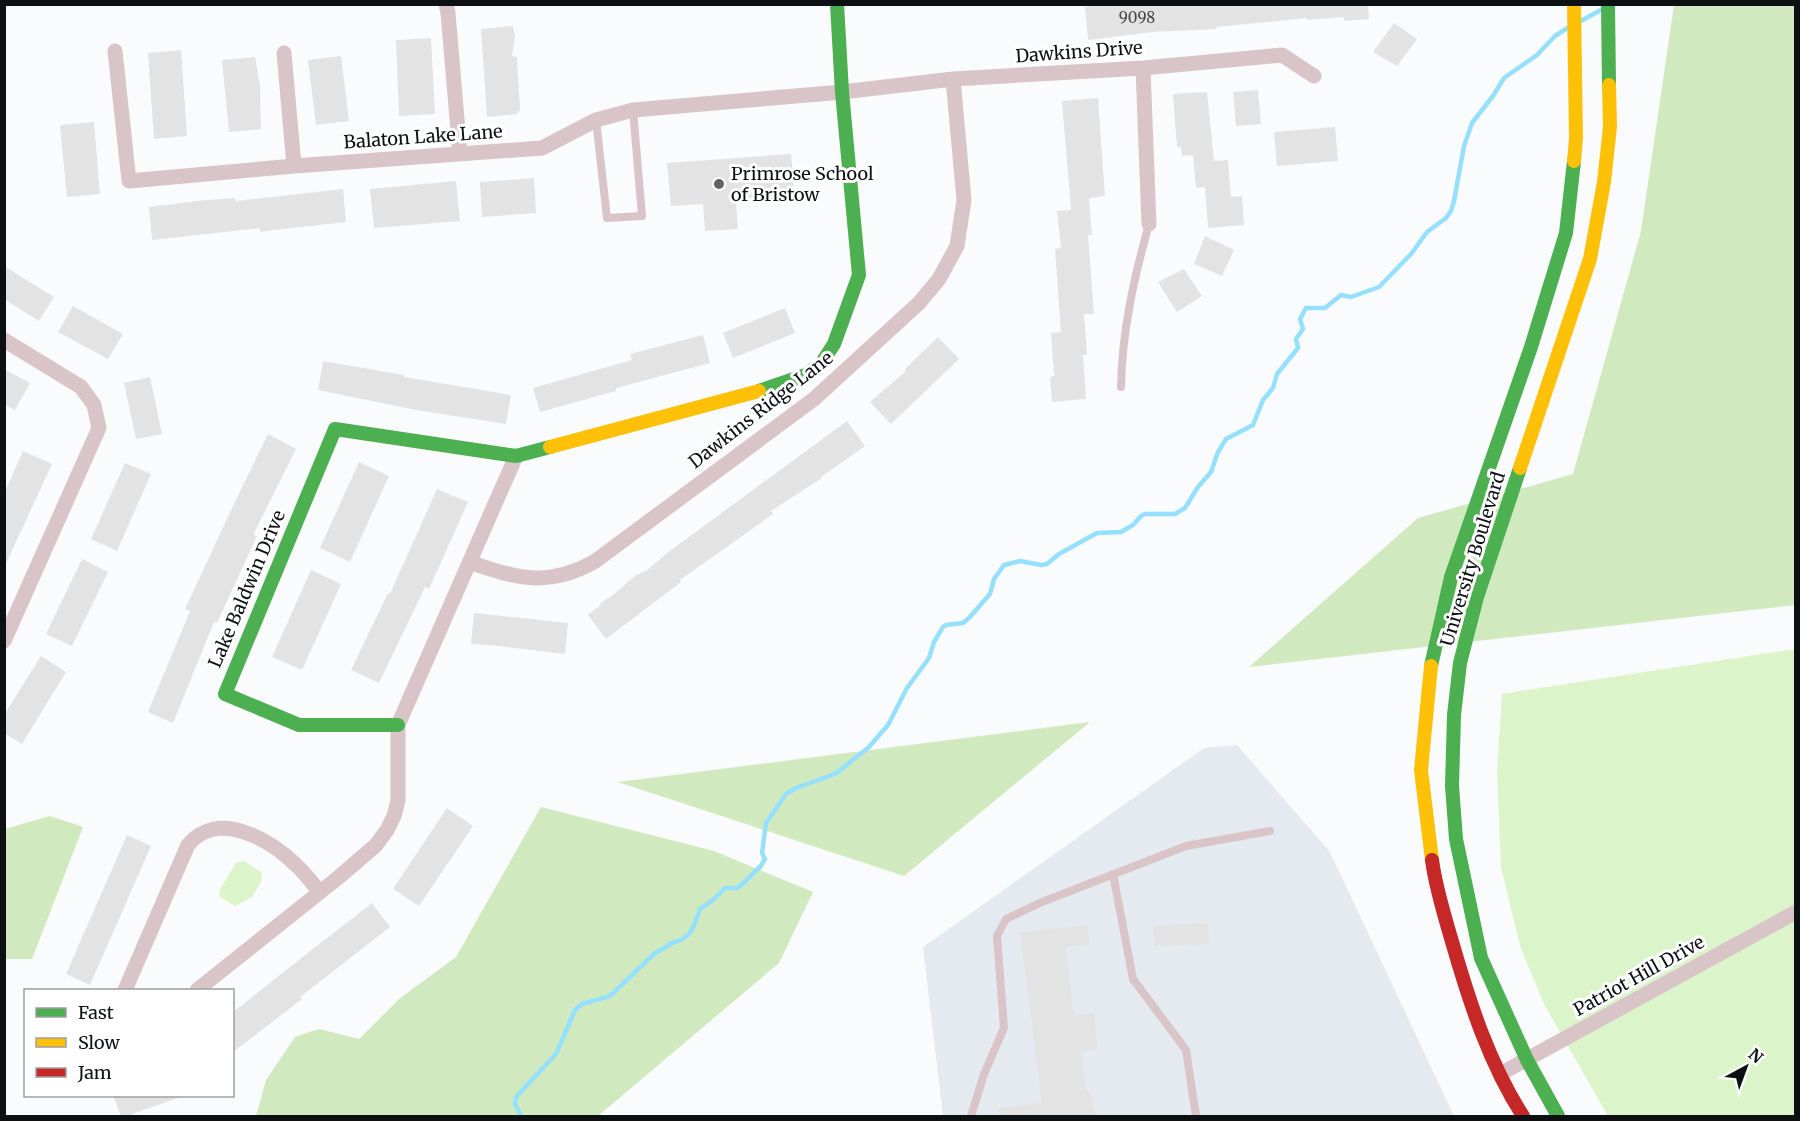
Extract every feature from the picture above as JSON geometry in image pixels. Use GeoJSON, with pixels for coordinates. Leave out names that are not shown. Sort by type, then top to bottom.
{"type":"FeatureCollection","features":[{"type":"Feature","properties":{"kind":"main road","name":"Lake Baldwin Drive"},"geometry":{"type":"LineString","coordinates":[[398,725],[299,724],[225,694],[334,429],[516,456],[773,387],[806,375],[821,364],[834,344],[859,275],[842,92],[837,4]]}},
{"type":"Feature","properties":{"kind":"main road","name":"University Boulevard"},"geometry":{"type":"LineString","coordinates":[[1523,1116],[1510,1096],[1470,1006],[1435,883],[1421,770],[1431,661],[1451,577],[1531,346],[1566,233],[1576,138],[1574,4]]}},
{"type":"Feature","properties":{"kind":"main road","name":"University Boulevard"},"geometry":{"type":"LineString","coordinates":[[1558,1116],[1527,1060],[1481,958],[1456,839],[1452,786],[1454,715],[1460,663],[1477,597],[1590,259],[1604,182],[1610,127],[1608,4]]}},
{"type":"Feature","properties":{"kind":"street"},"geometry":{"type":"LineString","coordinates":[[446,4],[460,154]]}},
{"type":"Feature","properties":{"kind":"street","name":"Balaton Lake Lane"},"geometry":{"type":"LineString","coordinates":[[115,51],[129,181],[294,166],[542,148],[596,120],[633,110],[842,92]]}},
{"type":"Feature","properties":{"kind":"street"},"geometry":{"type":"LineString","coordinates":[[284,53],[294,166]]}},
{"type":"Feature","properties":{"kind":"street","name":"Dawkins Drive"},"geometry":{"type":"LineString","coordinates":[[842,92],[953,79],[1143,68],[1282,55],[1314,76]]}},
{"type":"Feature","properties":{"kind":"street"},"geometry":{"type":"LineString","coordinates":[[1143,68],[1149,224]]}},
{"type":"Feature","properties":{"kind":"street","name":"Dawkins Ridge Lane"},"geometry":{"type":"LineString","coordinates":[[470,562],[519,578],[540,578],[567,574],[594,562],[814,399],[918,303],[949,264],[957,246],[962,222],[964,200],[953,79]]}},
{"type":"Feature","properties":{"kind":"street"},"geometry":{"type":"LineString","coordinates":[[4,340],[81,387],[94,405],[99,428],[4,641]]}},
{"type":"Feature","properties":{"kind":"street"},"geometry":{"type":"LineString","coordinates":[[197,989],[320,892],[376,845],[387,830],[394,816],[400,784],[398,725],[516,456]]}},
{"type":"Feature","properties":{"kind":"street"},"geometry":{"type":"LineString","coordinates":[[125,989],[188,845],[207,830],[224,828],[239,831],[268,843],[297,866],[320,892]]}},
{"type":"Feature","properties":{"kind":"street","name":"Patriot Hill Drive"},"geometry":{"type":"LineString","coordinates":[[1500,1074],[1796,912]]}},
{"type":"Feature","properties":{"kind":"lane"},"geometry":{"type":"LineString","coordinates":[[596,120],[607,219],[642,216],[633,110]]}},
{"type":"Feature","properties":{"kind":"lane"},"geometry":{"type":"LineString","coordinates":[[1121,387],[1122,353],[1134,274],[1149,224]]}},
{"type":"Feature","properties":{"kind":"lane"},"geometry":{"type":"LineString","coordinates":[[971,1116],[984,1074],[1004,1028],[997,936],[1006,919],[1033,905],[1186,846],[1270,831]]}},
{"type":"Feature","properties":{"kind":"lane"},"geometry":{"type":"LineString","coordinates":[[1113,874],[1133,979],[1186,1050],[1196,1116]]}},
{"type":"Feature","properties":{"kind":"shaded area"},"geometry":{"type":"Polygon","coordinates":[[[1237,745],[1330,852],[1454,1116],[943,1116],[923,947],[1204,748],[1237,745]]]}},
{"type":"Feature","properties":{"kind":"green space"},"geometry":{"type":"Polygon","coordinates":[[[1674,5],[1795,5],[1795,605],[1249,667],[1418,518],[1573,474],[1641,231],[1674,5]]]}},
{"type":"Feature","properties":{"kind":"green space"},"geometry":{"type":"Polygon","coordinates":[[[1795,649],[1795,1116],[1608,1116],[1544,1004],[1520,946],[1501,867],[1497,773],[1502,694],[1795,649]]]}},
{"type":"Feature","properties":{"kind":"green space"},"geometry":{"type":"Polygon","coordinates":[[[1090,722],[904,876],[618,782],[1090,722]]]}},
{"type":"Feature","properties":{"kind":"green space"},"geometry":{"type":"Polygon","coordinates":[[[541,807],[714,851],[813,892],[779,963],[598,1116],[256,1116],[266,1080],[295,1037],[319,1029],[359,1039],[399,999],[456,957],[541,807]]]}},
{"type":"Feature","properties":{"kind":"green space"},"geometry":{"type":"Polygon","coordinates":[[[50,816],[83,827],[32,959],[6,959],[5,964],[5,829],[50,816]]]}},
{"type":"Feature","properties":{"kind":"green space"},"geometry":{"type":"Polygon","coordinates":[[[244,861],[261,872],[262,880],[252,897],[235,906],[220,897],[219,891],[236,863],[244,861]]]}},
{"type":"Feature","properties":{"kind":"building"},"geometry":{"type":"Polygon","coordinates":[[[1109,4],[1368,4],[1369,19],[1344,21],[1344,17],[1307,20],[1307,18],[1216,27],[1217,29],[1153,32],[1088,40],[1085,7],[1109,4]]]}},
{"type":"Feature","properties":{"kind":"building"},"geometry":{"type":"Polygon","coordinates":[[[1394,23],[1417,39],[1397,66],[1373,52],[1394,23]]]}},
{"type":"Feature","properties":{"kind":"building"},"geometry":{"type":"Polygon","coordinates":[[[513,26],[515,36],[512,56],[517,57],[520,111],[517,112],[518,114],[487,117],[481,29],[513,26]]]}},
{"type":"Feature","properties":{"kind":"building"},"geometry":{"type":"Polygon","coordinates":[[[431,38],[435,114],[399,116],[396,40],[431,38]]]}},
{"type":"Feature","properties":{"kind":"building"},"geometry":{"type":"Polygon","coordinates":[[[181,50],[187,136],[154,139],[148,53],[181,50]]]}},
{"type":"Feature","properties":{"kind":"building"},"geometry":{"type":"Polygon","coordinates":[[[341,56],[349,121],[316,125],[308,60],[341,56]]]}},
{"type":"Feature","properties":{"kind":"building"},"geometry":{"type":"Polygon","coordinates":[[[255,57],[260,86],[261,129],[229,132],[222,60],[255,57]]]}},
{"type":"Feature","properties":{"kind":"building"},"geometry":{"type":"Polygon","coordinates":[[[1258,90],[1261,124],[1236,126],[1233,92],[1258,90]]]}},
{"type":"Feature","properties":{"kind":"building"},"geometry":{"type":"Polygon","coordinates":[[[1207,92],[1214,161],[1228,160],[1231,197],[1242,196],[1244,225],[1208,228],[1205,187],[1196,188],[1193,155],[1182,156],[1181,147],[1177,147],[1173,94],[1207,92]]]}},
{"type":"Feature","properties":{"kind":"building"},"geometry":{"type":"Polygon","coordinates":[[[1098,98],[1105,196],[1089,198],[1092,235],[1088,235],[1094,314],[1084,314],[1087,355],[1083,355],[1086,399],[1052,402],[1050,377],[1054,376],[1051,333],[1061,332],[1055,249],[1061,248],[1057,211],[1071,210],[1062,101],[1098,98]]]}},
{"type":"Feature","properties":{"kind":"building"},"geometry":{"type":"Polygon","coordinates":[[[94,122],[100,194],[67,197],[60,127],[61,125],[94,122]]]}},
{"type":"Feature","properties":{"kind":"building"},"geometry":{"type":"Polygon","coordinates":[[[1335,127],[1338,161],[1277,166],[1274,132],[1335,127]]]}},
{"type":"Feature","properties":{"kind":"building"},"geometry":{"type":"Polygon","coordinates":[[[791,154],[795,199],[736,203],[738,229],[705,231],[703,204],[671,206],[667,163],[791,154]]]}},
{"type":"Feature","properties":{"kind":"building"},"geometry":{"type":"Polygon","coordinates":[[[534,178],[536,213],[482,217],[480,182],[534,178]]]}},
{"type":"Feature","properties":{"kind":"building"},"geometry":{"type":"Polygon","coordinates":[[[456,181],[460,221],[374,228],[370,189],[456,181]]]}},
{"type":"Feature","properties":{"kind":"building"},"geometry":{"type":"Polygon","coordinates":[[[343,189],[346,222],[260,232],[260,228],[152,240],[149,207],[235,198],[236,201],[343,189]]]}},
{"type":"Feature","properties":{"kind":"building"},"geometry":{"type":"Polygon","coordinates":[[[1205,236],[1234,250],[1222,276],[1194,264],[1205,236]]]}},
{"type":"Feature","properties":{"kind":"building"},"geometry":{"type":"Polygon","coordinates":[[[4,266],[54,297],[39,321],[4,299],[4,266]]]}},
{"type":"Feature","properties":{"kind":"building"},"geometry":{"type":"Polygon","coordinates":[[[1184,269],[1202,296],[1177,312],[1158,282],[1184,269]]]}},
{"type":"Feature","properties":{"kind":"building"},"geometry":{"type":"Polygon","coordinates":[[[73,306],[123,334],[108,359],[58,332],[73,306]]]}},
{"type":"Feature","properties":{"kind":"building"},"geometry":{"type":"Polygon","coordinates":[[[785,308],[795,333],[733,358],[723,333],[785,308]]]}},
{"type":"Feature","properties":{"kind":"building"},"geometry":{"type":"Polygon","coordinates":[[[703,335],[710,363],[616,388],[616,391],[540,412],[533,388],[632,360],[630,354],[703,335]]]}},
{"type":"Feature","properties":{"kind":"building"},"geometry":{"type":"Polygon","coordinates":[[[938,337],[959,359],[891,424],[870,402],[906,371],[905,369],[938,337]]]}},
{"type":"Feature","properties":{"kind":"building"},"geometry":{"type":"Polygon","coordinates":[[[323,361],[511,395],[506,424],[416,410],[318,390],[323,361]]]}},
{"type":"Feature","properties":{"kind":"building"},"geometry":{"type":"Polygon","coordinates":[[[4,369],[30,383],[15,410],[4,404],[4,369]]]}},
{"type":"Feature","properties":{"kind":"building"},"geometry":{"type":"Polygon","coordinates":[[[150,377],[162,434],[136,439],[124,383],[150,377]]]}},
{"type":"Feature","properties":{"kind":"building"},"geometry":{"type":"Polygon","coordinates":[[[847,421],[865,446],[822,478],[771,511],[773,514],[680,580],[681,582],[606,639],[588,615],[601,605],[600,603],[847,421]]]}},
{"type":"Feature","properties":{"kind":"building"},"geometry":{"type":"Polygon","coordinates":[[[268,434],[296,449],[253,535],[257,536],[217,623],[214,622],[173,723],[148,712],[190,611],[185,609],[268,434]]]}},
{"type":"Feature","properties":{"kind":"building"},"geometry":{"type":"Polygon","coordinates":[[[23,451],[52,464],[4,568],[4,494],[23,451]]]}},
{"type":"Feature","properties":{"kind":"building"},"geometry":{"type":"Polygon","coordinates":[[[359,462],[389,476],[350,562],[320,548],[359,462]]]}},
{"type":"Feature","properties":{"kind":"building"},"geometry":{"type":"Polygon","coordinates":[[[125,463],[151,474],[117,551],[91,539],[125,463]]]}},
{"type":"Feature","properties":{"kind":"building"},"geometry":{"type":"Polygon","coordinates":[[[437,489],[468,502],[429,589],[425,587],[379,683],[351,670],[388,593],[390,594],[437,489]]]}},
{"type":"Feature","properties":{"kind":"building"},"geometry":{"type":"Polygon","coordinates":[[[82,559],[108,572],[72,646],[46,634],[82,559]]]}},
{"type":"Feature","properties":{"kind":"building"},"geometry":{"type":"Polygon","coordinates":[[[311,570],[341,584],[302,670],[272,657],[311,570]]]}},
{"type":"Feature","properties":{"kind":"building"},"geometry":{"type":"Polygon","coordinates":[[[474,613],[568,623],[565,654],[471,644],[474,613]]]}},
{"type":"Feature","properties":{"kind":"building"},"geometry":{"type":"Polygon","coordinates":[[[41,656],[66,672],[22,744],[4,733],[4,715],[41,656]]]}},
{"type":"Feature","properties":{"kind":"building"},"geometry":{"type":"Polygon","coordinates":[[[447,808],[473,826],[419,906],[393,889],[447,808]]]}},
{"type":"Feature","properties":{"kind":"building"},"geometry":{"type":"Polygon","coordinates":[[[127,835],[151,846],[90,985],[66,974],[127,835]]]}},
{"type":"Feature","properties":{"kind":"building"},"geometry":{"type":"Polygon","coordinates":[[[372,903],[390,927],[234,1051],[234,1011],[372,903]]]}},
{"type":"Feature","properties":{"kind":"building"},"geometry":{"type":"Polygon","coordinates":[[[1208,923],[1209,944],[1154,946],[1153,926],[1208,923]]]}},
{"type":"Feature","properties":{"kind":"building"},"geometry":{"type":"Polygon","coordinates":[[[1088,925],[1090,945],[1066,947],[1074,1015],[1094,1013],[1098,1049],[1081,1051],[1085,1089],[1091,1094],[1096,1116],[999,1116],[998,1108],[1042,1103],[1020,932],[1088,925]]]}},
{"type":"Feature","properties":{"kind":"building"},"geometry":{"type":"Polygon","coordinates":[[[114,1097],[180,1097],[127,1116],[121,1116],[114,1097]]]}},
{"type":"Feature","properties":{"kind":"waterway"},"geometry":{"type":"LineString","coordinates":[[1579,22],[1601,10]]}},
{"type":"Feature","properties":{"kind":"waterway"},"geometry":{"type":"LineString","coordinates":[[521,1116],[515,1104],[516,1097],[556,1054],[575,1010],[582,1004],[610,996],[654,954],[689,934],[700,909],[725,888],[740,886],[760,867],[765,859],[762,853],[766,823],[786,794],[835,774],[869,747],[888,725],[907,688],[929,658],[934,642],[943,627],[963,623],[969,618],[990,594],[994,579],[1004,565],[1020,561],[1047,564],[1059,554],[1097,533],[1121,532],[1145,514],[1175,514],[1185,508],[1211,472],[1218,452],[1226,439],[1253,425],[1263,400],[1273,388],[1277,374],[1298,348],[1296,339],[1303,329],[1300,319],[1306,308],[1325,308],[1341,295],[1351,297],[1379,287],[1411,254],[1427,232],[1446,218],[1454,201],[1464,146],[1472,123],[1504,78],[1537,55],[1555,36],[1569,27]]}},
{"type":"Feature","properties":{"kind":"traffic: fast"},"geometry":{"type":"LineString","coordinates":[[759,391],[806,375],[821,364],[834,344],[859,275],[842,92],[837,4]]}},
{"type":"Feature","properties":{"kind":"traffic: fast"},"geometry":{"type":"LineString","coordinates":[[1608,4],[1609,85]]}},
{"type":"Feature","properties":{"kind":"traffic: fast"},"geometry":{"type":"LineString","coordinates":[[1431,666],[1451,577],[1531,347],[1566,233],[1574,161]]}},
{"type":"Feature","properties":{"kind":"traffic: fast"},"geometry":{"type":"LineString","coordinates":[[398,725],[299,725],[225,694],[335,429],[516,456],[550,447]]}},
{"type":"Feature","properties":{"kind":"traffic: fast"},"geometry":{"type":"LineString","coordinates":[[1520,468],[1477,597],[1460,663],[1454,715],[1452,786],[1456,839],[1481,958],[1527,1060],[1558,1116]]}},
{"type":"Feature","properties":{"kind":"traffic: slow"},"geometry":{"type":"LineString","coordinates":[[1574,4],[1576,138],[1574,161]]}},
{"type":"Feature","properties":{"kind":"traffic: slow"},"geometry":{"type":"LineString","coordinates":[[1520,468],[1590,259],[1604,182],[1610,127],[1609,85]]}},
{"type":"Feature","properties":{"kind":"traffic: slow"},"geometry":{"type":"LineString","coordinates":[[550,447],[759,391]]}},
{"type":"Feature","properties":{"kind":"traffic: slow"},"geometry":{"type":"LineString","coordinates":[[1431,666],[1421,770],[1432,860]]}},
{"type":"Feature","properties":{"kind":"traffic: jam"},"geometry":{"type":"LineString","coordinates":[[1432,860],[1441,903],[1474,1012],[1491,1055],[1523,1116]]}},
{"type":"Feature","properties":{"kind":"place","name":"Primrose School of Bristow"},"geometry":{"type":"Point","coordinates":[719,184]}}]}
